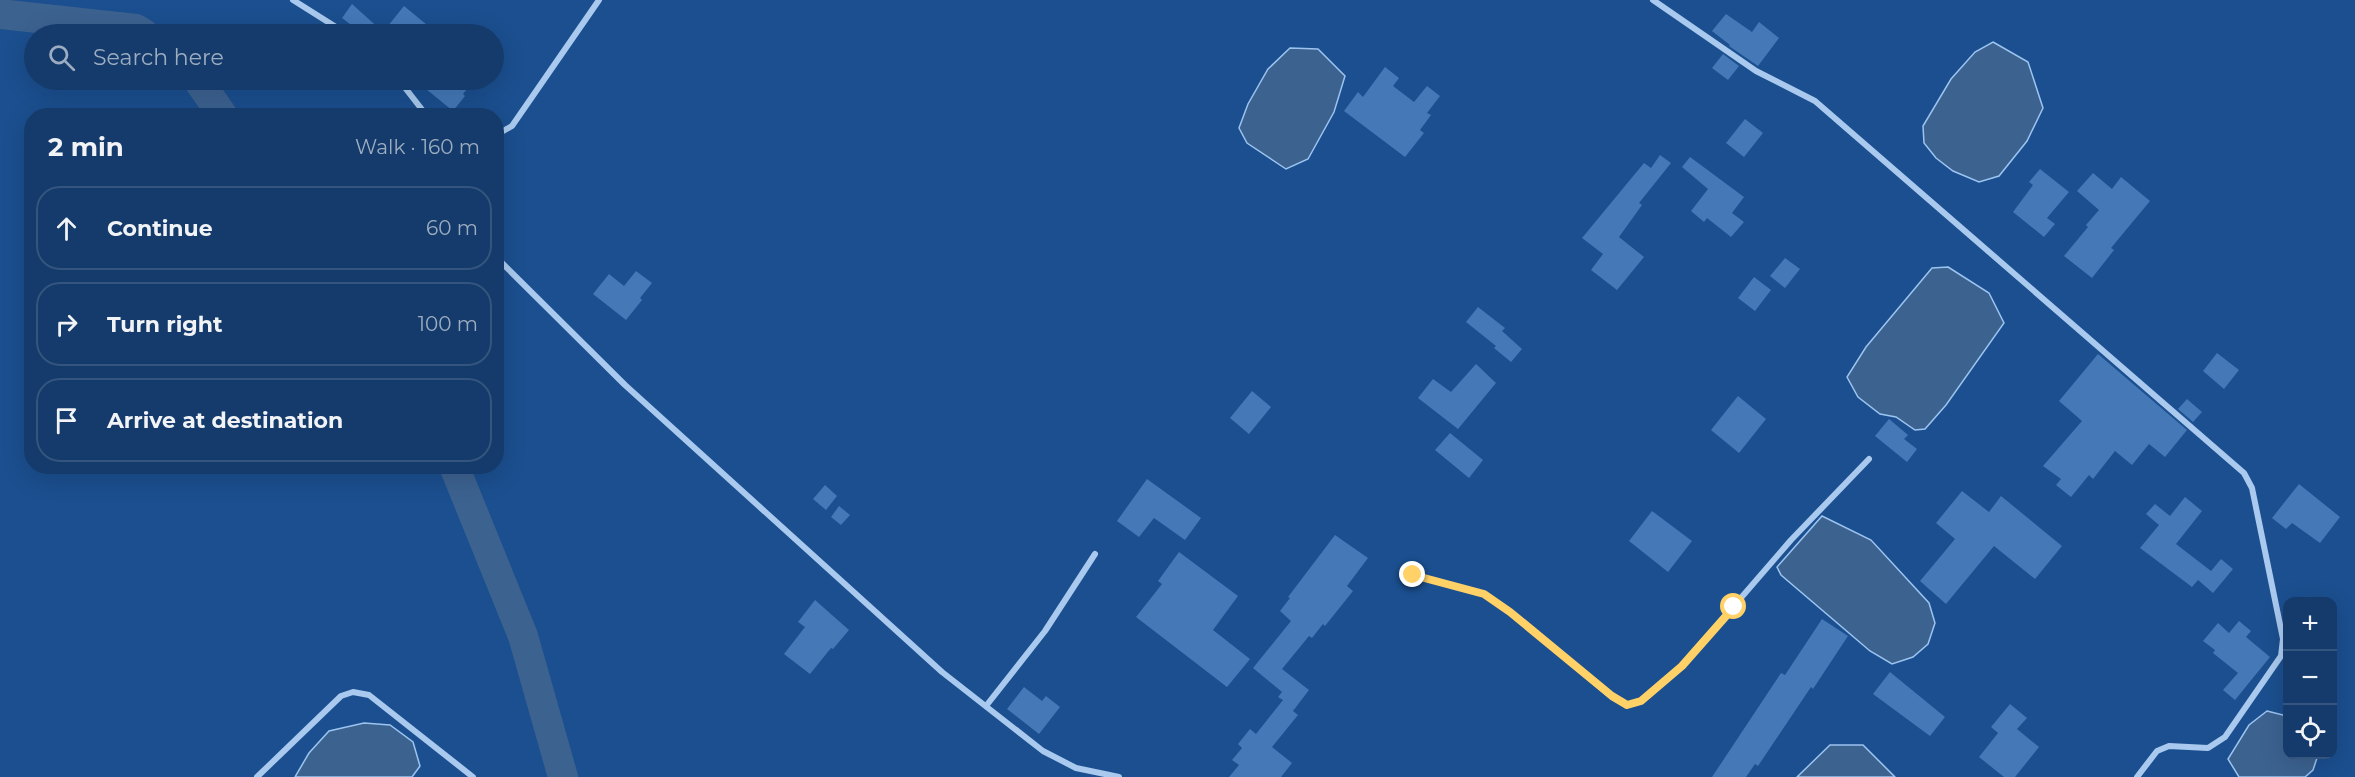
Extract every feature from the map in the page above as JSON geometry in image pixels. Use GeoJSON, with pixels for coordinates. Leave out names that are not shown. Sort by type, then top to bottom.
{"type":"FeatureCollection","features":[{"type":"Feature","properties":{"kind":"street"},"geometry":{"type":"LineString","coordinates":[[293,0],[331,24]]}},
{"type":"Feature","properties":{"kind":"street"},"geometry":{"type":"LineString","coordinates":[[504,130],[512,126],[599,0]]}},
{"type":"Feature","properties":{"kind":"street"},"geometry":{"type":"LineString","coordinates":[[1653,0],[1756,71],[1815,101],[2244,472],[2252,488],[2283,639],[2281,656],[2225,737],[2208,748],[2169,746],[2163,748],[2157,751],[2137,777]]}},
{"type":"Feature","properties":{"kind":"street"},"geometry":{"type":"LineString","coordinates":[[407,90],[421,108]]}},
{"type":"Feature","properties":{"kind":"street"},"geometry":{"type":"LineString","coordinates":[[504,265],[625,385],[942,672],[1043,751],[1076,768],[1119,777]]}},
{"type":"Feature","properties":{"kind":"street"},"geometry":{"type":"LineString","coordinates":[[1413,575],[1484,594],[1510,612],[1612,696],[1627,705],[1641,701],[1682,666],[1791,540],[1869,459]]}},
{"type":"Feature","properties":{"kind":"street"},"geometry":{"type":"LineString","coordinates":[[986,706],[1045,631],[1095,554]]}},
{"type":"Feature","properties":{"kind":"street"},"geometry":{"type":"LineString","coordinates":[[257,777],[341,696],[353,692],[369,695],[473,777]]}},
{"type":"Feature","properties":{"kind":"water"},"geometry":{"type":"Polygon","coordinates":[[[1993,42],[2028,62],[2043,108],[2027,141],[1999,176],[1979,182],[1953,171],[1936,158],[1924,143],[1923,126],[1951,79],[1975,52],[1993,42]]]}},
{"type":"Feature","properties":{"kind":"water"},"geometry":{"type":"Polygon","coordinates":[[[1290,48],[1318,49],[1345,76],[1334,112],[1308,159],[1286,169],[1247,143],[1239,128],[1248,104],[1268,69],[1290,48]]]}},
{"type":"Feature","properties":{"kind":"water"},"geometry":{"type":"Polygon","coordinates":[[[1948,267],[1989,293],[2004,323],[1946,405],[1925,429],[1915,430],[1896,417],[1880,414],[1858,397],[1847,377],[1866,347],[1932,268],[1948,267]]]}},
{"type":"Feature","properties":{"kind":"water"},"geometry":{"type":"Polygon","coordinates":[[[1822,516],[1871,540],[1929,603],[1935,623],[1928,644],[1913,657],[1892,664],[1870,651],[1781,575],[1777,567],[1822,516]]]}},
{"type":"Feature","properties":{"kind":"water"},"geometry":{"type":"Polygon","coordinates":[[[2267,711],[2283,715],[2283,759],[2317,759],[2313,770],[2305,777],[2239,777],[2228,759],[2249,725],[2267,711]]]}},
{"type":"Feature","properties":{"kind":"water"},"geometry":{"type":"Polygon","coordinates":[[[364,723],[390,725],[413,742],[420,766],[412,777],[295,777],[309,753],[329,731],[364,723]]]}},
{"type":"Feature","properties":{"kind":"water"},"geometry":{"type":"Polygon","coordinates":[[[1830,745],[1863,745],[1895,777],[1797,777],[1830,745]]]}},
{"type":"Feature","properties":{"kind":"building"},"geometry":{"type":"Polygon","coordinates":[[[352,4],[374,24],[350,24],[342,18],[352,4]]]}},
{"type":"Feature","properties":{"kind":"building"},"geometry":{"type":"Polygon","coordinates":[[[404,6],[426,24],[389,24],[404,6]]]}},
{"type":"Feature","properties":{"kind":"building"},"geometry":{"type":"Polygon","coordinates":[[[1726,14],[1752,32],[1759,22],[1779,38],[1758,66],[1712,31],[1726,14]]]}},
{"type":"Feature","properties":{"kind":"building"},"geometry":{"type":"Polygon","coordinates":[[[1723,54],[1739,66],[1728,80],[1712,68],[1723,54]]]}},
{"type":"Feature","properties":{"kind":"building"},"geometry":{"type":"Polygon","coordinates":[[[1385,67],[1399,78],[1393,86],[1414,102],[1427,86],[1440,96],[1427,113],[1431,115],[1420,130],[1424,133],[1405,157],[1344,111],[1358,92],[1363,97],[1385,67]]]}},
{"type":"Feature","properties":{"kind":"building"},"geometry":{"type":"Polygon","coordinates":[[[427,90],[466,90],[463,94],[465,96],[455,108],[449,108],[427,90]]]}},
{"type":"Feature","properties":{"kind":"building"},"geometry":{"type":"Polygon","coordinates":[[[1745,119],[1763,133],[1744,157],[1726,143],[1745,119]]]}},
{"type":"Feature","properties":{"kind":"building"},"geometry":{"type":"Polygon","coordinates":[[[1660,155],[1671,163],[1639,203],[1642,205],[1619,237],[1644,257],[1617,290],[1591,270],[1603,254],[1582,238],[1644,163],[1651,168],[1660,155]]]}},
{"type":"Feature","properties":{"kind":"building"},"geometry":{"type":"Polygon","coordinates":[[[1690,157],[1744,197],[1732,213],[1744,222],[1731,237],[1707,218],[1704,222],[1691,211],[1708,189],[1682,167],[1690,157]]]}},
{"type":"Feature","properties":{"kind":"building"},"geometry":{"type":"Polygon","coordinates":[[[2040,169],[2069,192],[2047,218],[2055,224],[2044,237],[2013,212],[2033,185],[2029,182],[2040,169]]]}},
{"type":"Feature","properties":{"kind":"building"},"geometry":{"type":"Polygon","coordinates":[[[2093,173],[2112,189],[2121,177],[2150,201],[2111,248],[2114,250],[2092,278],[2064,256],[2099,210],[2077,191],[2093,173]]]}},
{"type":"Feature","properties":{"kind":"building"},"geometry":{"type":"Polygon","coordinates":[[[1785,258],[1800,269],[1785,288],[1770,276],[1785,258]]]}},
{"type":"Feature","properties":{"kind":"building"},"geometry":{"type":"Polygon","coordinates":[[[636,271],[652,283],[626,320],[593,294],[609,274],[624,286],[636,271]]]}},
{"type":"Feature","properties":{"kind":"building"},"geometry":{"type":"Polygon","coordinates":[[[1754,277],[1771,290],[1755,311],[1738,298],[1754,277]]]}},
{"type":"Feature","properties":{"kind":"building"},"geometry":{"type":"Polygon","coordinates":[[[1478,307],[1505,328],[1502,331],[1522,349],[1511,362],[1494,348],[1496,346],[1466,322],[1478,307]]]}},
{"type":"Feature","properties":{"kind":"building"},"geometry":{"type":"Polygon","coordinates":[[[2217,353],[2239,370],[2224,389],[2203,371],[2217,353]]]}},
{"type":"Feature","properties":{"kind":"building"},"geometry":{"type":"Polygon","coordinates":[[[2098,354],[2187,430],[2165,457],[2149,444],[2132,465],[2115,451],[2093,479],[2089,475],[2071,497],[2056,485],[2061,479],[2043,466],[2082,421],[2059,401],[2098,354]]]}},
{"type":"Feature","properties":{"kind":"building"},"geometry":{"type":"Polygon","coordinates":[[[1476,364],[1496,383],[1458,429],[1418,398],[1433,379],[1451,392],[1476,364]]]}},
{"type":"Feature","properties":{"kind":"building"},"geometry":{"type":"Polygon","coordinates":[[[1252,391],[1271,407],[1249,434],[1230,418],[1252,391]]]}},
{"type":"Feature","properties":{"kind":"building"},"geometry":{"type":"Polygon","coordinates":[[[1738,396],[1766,419],[1739,453],[1711,430],[1738,396]]]}},
{"type":"Feature","properties":{"kind":"building"},"geometry":{"type":"Polygon","coordinates":[[[2187,399],[2202,412],[2193,422],[2178,409],[2187,399]]]}},
{"type":"Feature","properties":{"kind":"building"},"geometry":{"type":"Polygon","coordinates":[[[1889,419],[1908,435],[1904,439],[1917,449],[1907,462],[1875,436],[1889,419]]]}},
{"type":"Feature","properties":{"kind":"building"},"geometry":{"type":"Polygon","coordinates":[[[1450,433],[1483,460],[1469,478],[1435,450],[1450,433]]]}},
{"type":"Feature","properties":{"kind":"building"},"geometry":{"type":"Polygon","coordinates":[[[1147,479],[1201,518],[1185,540],[1154,518],[1139,537],[1117,521],[1147,479]]]}},
{"type":"Feature","properties":{"kind":"building"},"geometry":{"type":"Polygon","coordinates":[[[2299,484],[2340,517],[2320,543],[2292,523],[2286,529],[2272,518],[2299,484]]]}},
{"type":"Feature","properties":{"kind":"building"},"geometry":{"type":"Polygon","coordinates":[[[825,485],[837,496],[826,510],[813,499],[825,485]]]}},
{"type":"Feature","properties":{"kind":"building"},"geometry":{"type":"Polygon","coordinates":[[[1962,491],[1989,512],[2001,496],[2062,546],[2035,579],[1994,546],[1946,604],[1920,581],[1955,539],[1936,523],[1962,491]]]}},
{"type":"Feature","properties":{"kind":"building"},"geometry":{"type":"Polygon","coordinates":[[[2185,497],[2202,511],[2176,544],[2211,571],[2221,559],[2233,569],[2213,593],[2198,580],[2192,587],[2140,548],[2159,525],[2146,514],[2155,504],[2170,516],[2185,497]]]}},
{"type":"Feature","properties":{"kind":"building"},"geometry":{"type":"Polygon","coordinates":[[[839,506],[850,515],[841,525],[831,517],[839,506]]]}},
{"type":"Feature","properties":{"kind":"building"},"geometry":{"type":"Polygon","coordinates":[[[1652,511],[1692,541],[1668,572],[1629,541],[1652,511]]]}},
{"type":"Feature","properties":{"kind":"building"},"geometry":{"type":"Polygon","coordinates":[[[1335,535],[1368,558],[1347,586],[1353,591],[1325,626],[1323,624],[1312,638],[1309,636],[1282,669],[1309,690],[1293,711],[1298,715],[1272,747],[1292,763],[1281,777],[1229,777],[1239,765],[1232,760],[1242,748],[1238,744],[1250,729],[1256,734],[1283,700],[1278,697],[1282,692],[1253,668],[1291,621],[1280,611],[1335,535]]]}},
{"type":"Feature","properties":{"kind":"building"},"geometry":{"type":"Polygon","coordinates":[[[1179,552],[1238,596],[1213,630],[1250,659],[1227,687],[1136,617],[1162,584],[1158,581],[1179,552]]]}},
{"type":"Feature","properties":{"kind":"building"},"geometry":{"type":"Polygon","coordinates":[[[815,600],[849,630],[810,674],[784,654],[805,627],[798,622],[815,600]]]}},
{"type":"Feature","properties":{"kind":"building"},"geometry":{"type":"Polygon","coordinates":[[[1822,619],[1848,636],[1813,689],[1811,687],[1758,766],[1755,764],[1746,777],[1712,777],[1781,673],[1785,675],[1822,619]]]}},
{"type":"Feature","properties":{"kind":"building"},"geometry":{"type":"Polygon","coordinates":[[[2239,621],[2251,631],[2246,637],[2270,657],[2235,700],[2223,690],[2238,673],[2213,653],[2215,650],[2203,641],[2218,623],[2229,633],[2239,621]]]}},
{"type":"Feature","properties":{"kind":"building"},"geometry":{"type":"Polygon","coordinates":[[[1890,672],[1945,717],[1930,736],[1873,694],[1890,672]]]}},
{"type":"Feature","properties":{"kind":"building"},"geometry":{"type":"Polygon","coordinates":[[[1024,687],[1042,701],[1046,696],[1060,707],[1039,734],[1007,709],[1024,687]]]}},
{"type":"Feature","properties":{"kind":"building"},"geometry":{"type":"Polygon","coordinates":[[[2010,704],[2027,718],[2017,729],[2039,747],[2015,777],[2004,777],[1979,757],[1998,733],[1991,727],[2010,704]]]}},
{"type":"Feature","properties":{"kind":"waterway"},"geometry":{"type":"LineString","coordinates":[[0,14],[91,24]]}},
{"type":"Feature","properties":{"kind":"waterway"},"geometry":{"type":"LineString","coordinates":[[205,90],[217,108]]}},
{"type":"Feature","properties":{"kind":"waterway"},"geometry":{"type":"LineString","coordinates":[[457,474],[523,636],[563,777]]}},
{"type":"Feature","properties":{"kind":"route"},"geometry":{"type":"LineString","coordinates":[[1413,575],[1484,594],[1510,612],[1612,696],[1627,705],[1641,701],[1682,666],[1734,607]]}}]}
